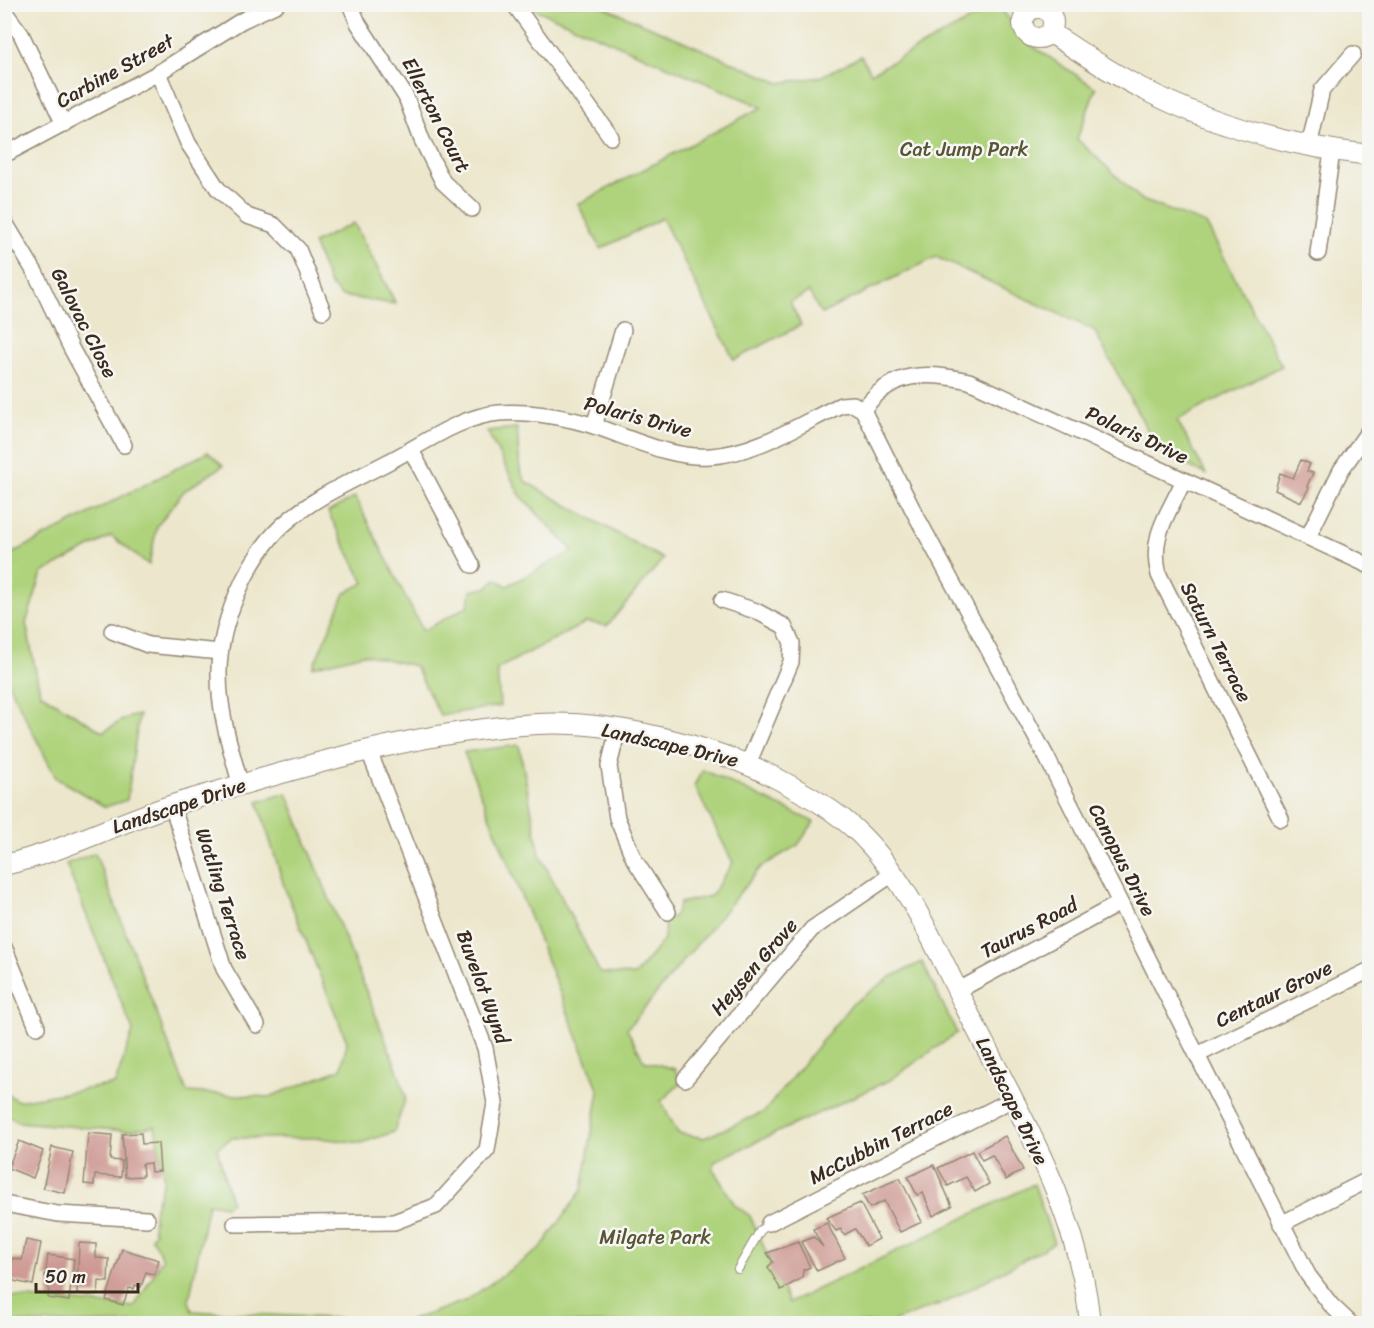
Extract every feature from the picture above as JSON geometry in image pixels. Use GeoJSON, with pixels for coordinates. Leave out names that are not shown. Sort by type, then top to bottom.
{"type":"FeatureCollection","features":[{"type":"Feature","properties":{"kind":"street","name":"Carbine Street"},"geometry":{"type":"LineString","coordinates":[[4,155],[158,73],[241,21],[277,4]]}},
{"type":"Feature","properties":{"kind":"street","name":"Ellerton Court"},"geometry":{"type":"LineString","coordinates":[[350,4],[358,23],[406,97],[422,140],[443,182],[472,209]]}},
{"type":"Feature","properties":{"kind":"street"},"geometry":{"type":"LineString","coordinates":[[514,4],[611,137]]}},
{"type":"Feature","properties":{"kind":"street"},"geometry":{"type":"LineString","coordinates":[[1049,7],[1054,20],[1051,33],[1040,38],[1029,35],[1023,25],[1020,9],[1049,7]]}},
{"type":"Feature","properties":{"kind":"street"},"geometry":{"type":"LineString","coordinates":[[4,11],[21,34],[64,124]]}},
{"type":"Feature","properties":{"kind":"street"},"geometry":{"type":"LineString","coordinates":[[1051,33],[1120,77],[1174,104],[1249,131],[1332,151],[1370,155]]}},
{"type":"Feature","properties":{"kind":"street"},"geometry":{"type":"LineString","coordinates":[[1309,146],[1322,90],[1353,54]]}},
{"type":"Feature","properties":{"kind":"street"},"geometry":{"type":"LineString","coordinates":[[158,73],[188,143],[219,189],[247,216],[274,225],[298,249],[323,311]]}},
{"type":"Feature","properties":{"kind":"street"},"geometry":{"type":"LineString","coordinates":[[1318,253],[1332,151]]}},
{"type":"Feature","properties":{"kind":"street","name":"Galovac Close"},"geometry":{"type":"LineString","coordinates":[[4,221],[36,274],[71,348],[124,445]]}},
{"type":"Feature","properties":{"kind":"street"},"geometry":{"type":"LineString","coordinates":[[594,426],[623,330]]}},
{"type":"Feature","properties":{"kind":"street","name":"Polaris Drive"},"geometry":{"type":"LineString","coordinates":[[241,786],[224,720],[219,675],[220,652],[232,606],[252,563],[282,525],[319,498],[459,424],[498,413],[547,416],[594,426],[669,452],[710,456],[753,447],[841,405],[853,405],[863,410],[876,392],[896,380],[948,376],[969,381],[1370,566]]}},
{"type":"Feature","properties":{"kind":"street","name":"Canopus Drive"},"geometry":{"type":"LineString","coordinates":[[863,410],[912,508],[1046,756],[1308,1275],[1331,1305],[1351,1323]]}},
{"type":"Feature","properties":{"kind":"street"},"geometry":{"type":"LineString","coordinates":[[1308,537],[1341,470],[1370,429]]}},
{"type":"Feature","properties":{"kind":"street"},"geometry":{"type":"LineString","coordinates":[[411,450],[472,565]]}},
{"type":"Feature","properties":{"kind":"street","name":"Saturn Terrace"},"geometry":{"type":"LineString","coordinates":[[1184,480],[1157,536],[1154,556],[1159,575],[1281,819]]}},
{"type":"Feature","properties":{"kind":"street"},"geometry":{"type":"LineString","coordinates":[[722,600],[756,611],[784,627],[792,643],[791,662],[748,764]]}},
{"type":"Feature","properties":{"kind":"street"},"geometry":{"type":"LineString","coordinates":[[112,631],[148,645],[220,652]]}},
{"type":"Feature","properties":{"kind":"street","name":"Landscape Drive"},"geometry":{"type":"LineString","coordinates":[[4,865],[172,805],[369,751],[465,732],[541,724],[618,729],[703,749],[748,764],[811,796],[859,833],[894,873],[957,991],[1063,1205],[1086,1283],[1090,1323]]}},
{"type":"Feature","properties":{"kind":"street"},"geometry":{"type":"LineString","coordinates":[[618,729],[609,766],[617,818],[634,859],[668,912]]}},
{"type":"Feature","properties":{"kind":"street","name":"Buvelot Wynd"},"geometry":{"type":"LineString","coordinates":[[235,1224],[394,1222],[436,1206],[487,1150],[495,1103],[485,1048],[369,751]]}},
{"type":"Feature","properties":{"kind":"street","name":"Watling Terrace"},"geometry":{"type":"LineString","coordinates":[[172,805],[224,969],[257,1025]]}},
{"type":"Feature","properties":{"kind":"street","name":"Heysen Grove"},"geometry":{"type":"LineString","coordinates":[[686,1079],[812,929],[894,873]]}},
{"type":"Feature","properties":{"kind":"street","name":"Taurus Road"},"geometry":{"type":"LineString","coordinates":[[957,991],[1120,903]]}},
{"type":"Feature","properties":{"kind":"street"},"geometry":{"type":"LineString","coordinates":[[4,947],[37,1027]]}},
{"type":"Feature","properties":{"kind":"street","name":"Centaur Grove"},"geometry":{"type":"LineString","coordinates":[[1197,1055],[1370,970]]}},
{"type":"Feature","properties":{"kind":"street","name":"McCubbin Terrace"},"geometry":{"type":"LineString","coordinates":[[769,1223],[1011,1100]]}},
{"type":"Feature","properties":{"kind":"street"},"geometry":{"type":"LineString","coordinates":[[1281,1224],[1370,1179]]}},
{"type":"Feature","properties":{"kind":"street"},"geometry":{"type":"LineString","coordinates":[[4,1204],[58,1214],[147,1219]]}},
{"type":"Feature","properties":{"kind":"lane"},"geometry":{"type":"LineString","coordinates":[[738,1269],[760,1231],[769,1223]]}},
{"type":"Feature","properties":{"kind":"green space","name":"Cat Jump Park"},"geometry":{"type":"Polygon","coordinates":[[[525,5],[600,5],[780,83],[820,77],[861,56],[871,73],[998,5],[1029,44],[1096,88],[1077,139],[1142,200],[1206,224],[1282,366],[1177,420],[1206,474],[1159,452],[1094,330],[936,257],[821,314],[809,292],[790,302],[801,325],[734,360],[662,218],[601,249],[578,204],[762,107],[525,5]]]}},
{"type":"Feature","properties":{"kind":"green space"},"geometry":{"type":"Polygon","coordinates":[[[354,223],[396,304],[341,296],[329,283],[313,243],[354,223]]]}},
{"type":"Feature","properties":{"kind":"green space"},"geometry":{"type":"Polygon","coordinates":[[[517,428],[520,471],[526,482],[663,559],[607,626],[587,622],[497,669],[500,706],[440,715],[415,666],[363,654],[313,667],[345,593],[364,583],[328,512],[355,497],[423,631],[468,606],[471,591],[486,588],[496,579],[507,586],[573,551],[520,495],[487,431],[517,428]]]}},
{"type":"Feature","properties":{"kind":"green space"},"geometry":{"type":"Polygon","coordinates":[[[208,452],[223,466],[184,491],[157,526],[149,565],[111,536],[42,573],[26,623],[40,693],[103,732],[126,718],[139,715],[127,800],[105,807],[56,778],[5,677],[5,557],[208,452]]]}},
{"type":"Feature","properties":{"kind":"green space","name":"Milgate Park"},"geometry":{"type":"Polygon","coordinates":[[[519,745],[540,855],[600,973],[635,975],[664,940],[665,922],[675,915],[680,903],[711,896],[733,863],[694,785],[703,770],[814,822],[798,845],[761,867],[627,1029],[644,1061],[675,1069],[681,1083],[661,1101],[678,1133],[704,1138],[764,1112],[851,1005],[891,977],[922,962],[957,1033],[890,1080],[715,1161],[713,1169],[735,1205],[750,1216],[789,1303],[1034,1184],[1054,1243],[950,1300],[890,1323],[5,1323],[5,1296],[134,1307],[163,1259],[151,1237],[155,1232],[153,1229],[155,1207],[164,1180],[155,1126],[128,1131],[18,1122],[5,1113],[4,1092],[18,1101],[115,1084],[133,1031],[66,864],[95,853],[187,1092],[269,1097],[341,1069],[347,1042],[285,889],[258,802],[287,793],[396,1066],[406,1097],[394,1132],[361,1143],[319,1138],[232,1138],[217,1148],[231,1202],[225,1206],[208,1203],[189,1301],[192,1311],[406,1322],[467,1300],[540,1249],[582,1190],[599,1091],[464,752],[519,745]]]}},
{"type":"Feature","properties":{"kind":"building"},"geometry":{"type":"Polygon","coordinates":[[[1301,460],[1310,464],[1307,471],[1313,473],[1307,486],[1309,488],[1301,502],[1275,490],[1280,473],[1293,478],[1301,460]]]}},
{"type":"Feature","properties":{"kind":"building"},"geometry":{"type":"Polygon","coordinates":[[[88,1133],[112,1135],[110,1160],[122,1161],[121,1177],[95,1175],[94,1185],[84,1184],[88,1133]]]}},
{"type":"Feature","properties":{"kind":"building"},"geometry":{"type":"Polygon","coordinates":[[[141,1133],[142,1144],[158,1143],[160,1171],[151,1172],[150,1163],[142,1164],[143,1176],[125,1177],[122,1134],[141,1133]]]}},
{"type":"Feature","properties":{"kind":"building"},"geometry":{"type":"Polygon","coordinates":[[[1005,1136],[1023,1170],[1006,1180],[992,1155],[982,1160],[977,1151],[1005,1136]]]}},
{"type":"Feature","properties":{"kind":"building"},"geometry":{"type":"Polygon","coordinates":[[[19,1141],[43,1151],[33,1178],[8,1168],[19,1141]]]}},
{"type":"Feature","properties":{"kind":"building"},"geometry":{"type":"Polygon","coordinates":[[[52,1147],[73,1152],[65,1193],[43,1188],[52,1147]]]}},
{"type":"Feature","properties":{"kind":"building"},"geometry":{"type":"Polygon","coordinates":[[[972,1151],[989,1184],[975,1192],[966,1177],[948,1186],[938,1168],[972,1151]]]}},
{"type":"Feature","properties":{"kind":"building"},"geometry":{"type":"Polygon","coordinates":[[[934,1165],[952,1206],[933,1216],[923,1193],[917,1195],[908,1177],[934,1165]]]}},
{"type":"Feature","properties":{"kind":"building"},"geometry":{"type":"Polygon","coordinates":[[[900,1178],[922,1222],[900,1232],[884,1201],[870,1208],[862,1195],[900,1178]]]}},
{"type":"Feature","properties":{"kind":"building"},"geometry":{"type":"Polygon","coordinates":[[[860,1203],[879,1239],[866,1246],[855,1229],[844,1235],[841,1229],[836,1231],[826,1218],[860,1203]]]}},
{"type":"Feature","properties":{"kind":"building"},"geometry":{"type":"Polygon","coordinates":[[[827,1223],[845,1258],[817,1271],[801,1242],[814,1237],[823,1247],[813,1229],[827,1223]]]}},
{"type":"Feature","properties":{"kind":"building"},"geometry":{"type":"Polygon","coordinates":[[[26,1240],[41,1243],[33,1285],[9,1280],[13,1258],[22,1260],[26,1240]]]}},
{"type":"Feature","properties":{"kind":"building"},"geometry":{"type":"Polygon","coordinates":[[[798,1242],[810,1267],[803,1270],[802,1278],[781,1290],[768,1267],[773,1262],[767,1253],[798,1242]]]}},
{"type":"Feature","properties":{"kind":"building"},"geometry":{"type":"Polygon","coordinates":[[[79,1243],[96,1244],[96,1258],[109,1259],[108,1282],[99,1281],[98,1295],[77,1294],[79,1243]]]}},
{"type":"Feature","properties":{"kind":"building"},"geometry":{"type":"Polygon","coordinates":[[[122,1249],[159,1260],[154,1275],[146,1272],[141,1287],[135,1285],[134,1289],[129,1288],[123,1305],[106,1300],[122,1249]]]}},
{"type":"Feature","properties":{"kind":"building"},"geometry":{"type":"Polygon","coordinates":[[[48,1255],[74,1259],[69,1301],[48,1298],[50,1277],[45,1277],[48,1255]]]}}]}
